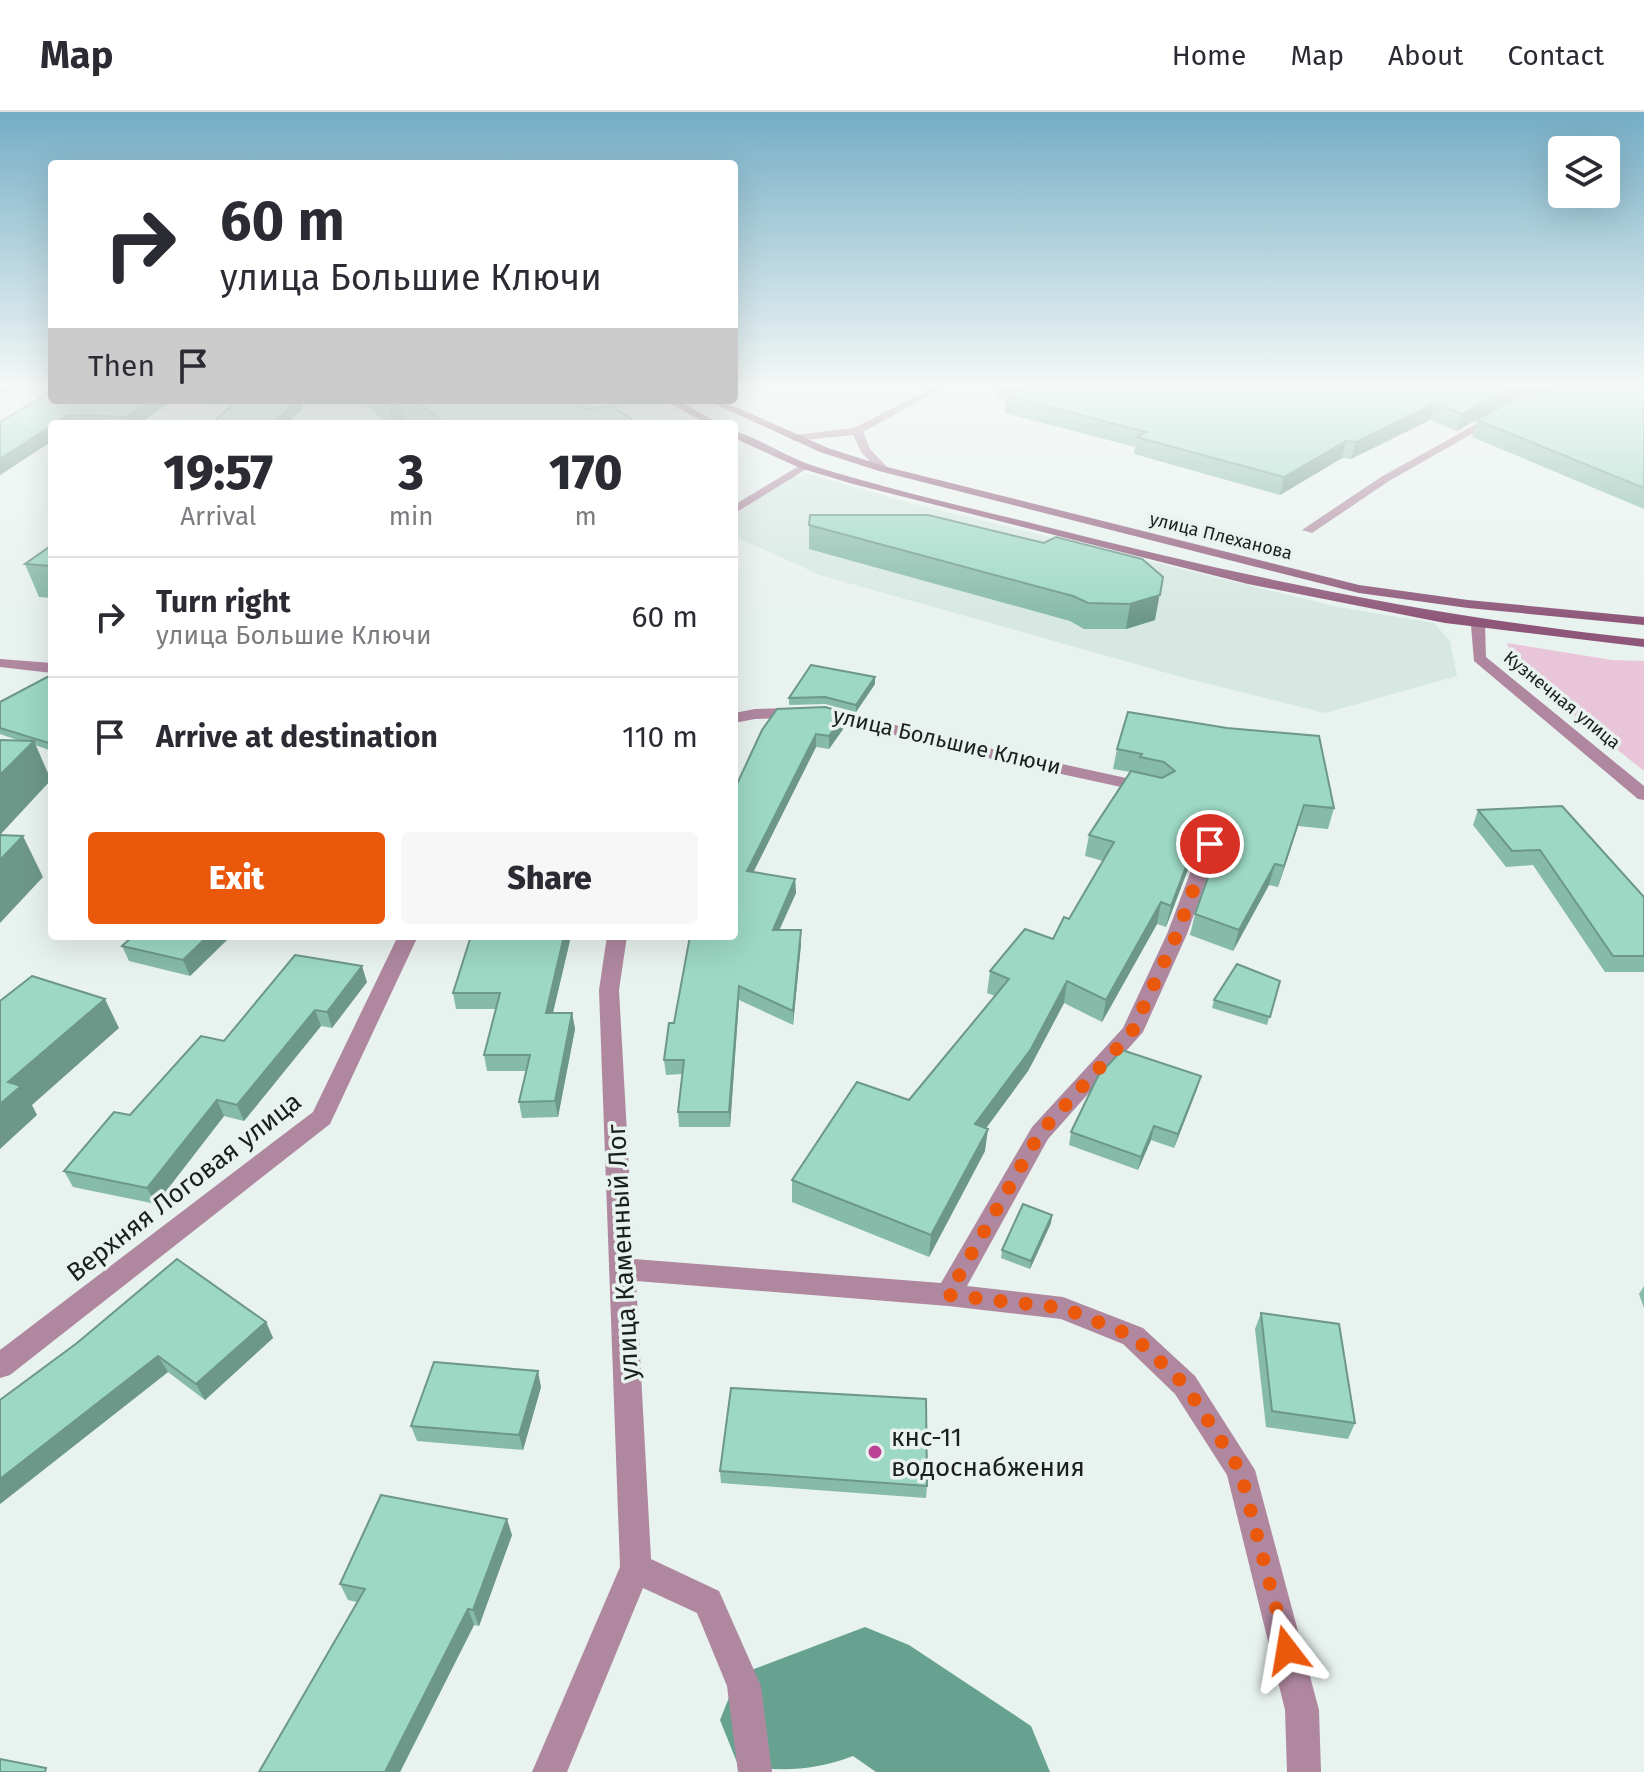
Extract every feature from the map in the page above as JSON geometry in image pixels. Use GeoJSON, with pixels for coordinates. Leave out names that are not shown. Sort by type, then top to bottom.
{"type":"FeatureCollection","features":[{"type":"Feature","properties":{"kind":"main road","name":"улица Плеханова"},"geometry":{"type":"LineString","coordinates":[[873,465],[1359,589],[1468,604],[1644,621]]}},
{"type":"Feature","properties":{"kind":"main road","name":"улица Плеханова"},"geometry":{"type":"LineString","coordinates":[[804,466],[946,505],[1347,603],[1478,625],[1644,643]]}},
{"type":"Feature","properties":{"kind":"street"},"geometry":{"type":"LineString","coordinates":[[880,465],[883,469]]}},
{"type":"Feature","properties":{"kind":"street"},"geometry":{"type":"LineString","coordinates":[[1308,530],[1409,465]]}},
{"type":"Feature","properties":{"kind":"street"},"geometry":{"type":"LineString","coordinates":[[738,507],[804,466]]}},
{"type":"Feature","properties":{"kind":"street","name":"Кузнечная улица"},"geometry":{"type":"LineString","coordinates":[[1478,625],[1479,658],[1644,795]]}},
{"type":"Feature","properties":{"kind":"street"},"geometry":{"type":"LineString","coordinates":[[0,663],[48,668]]}},
{"type":"Feature","properties":{"kind":"street","name":"улица Большие Ключи"},"geometry":{"type":"LineString","coordinates":[[738,717],[825,712],[960,747],[1159,790]]}},
{"type":"Feature","properties":{"kind":"street"},"geometry":{"type":"LineString","coordinates":[[948,1295],[1040,1133],[1132,1032],[1177,934],[1210,844]]}},
{"type":"Feature","properties":{"kind":"street","name":"Верхняя Логовая улица"},"geometry":{"type":"LineString","coordinates":[[0,1366],[322,1118],[406,940]]}},
{"type":"Feature","properties":{"kind":"street","name":"улица Каменный Лог"},"geometry":{"type":"LineString","coordinates":[[616,940],[609,990],[636,1568]]}},
{"type":"Feature","properties":{"kind":"street"},"geometry":{"type":"LineString","coordinates":[[624,1269],[948,1295],[1063,1308],[1133,1336],[1185,1385],[1240,1470],[1302,1710],[1304,1772]]}},
{"type":"Feature","properties":{"kind":"street"},"geometry":{"type":"LineString","coordinates":[[549,1772],[636,1568],[708,1602],[744,1686],[755,1772]]}},
{"type":"Feature","properties":{"kind":"shaded area"},"geometry":{"type":"Polygon","coordinates":[[[809,474],[906,502],[1338,607],[1434,623],[1450,641],[1457,676],[1325,713],[1185,678],[820,575],[738,538],[738,513],[786,479],[809,474]]]}},
{"type":"Feature","properties":{"kind":"shaded area"},"geometry":{"type":"Polygon","coordinates":[[[1507,643],[1612,660],[1644,661],[1644,771],[1525,676],[1516,665],[1507,643]]]}},
{"type":"Feature","properties":{"kind":"building"},"geometry":{"type":"Polygon","coordinates":[[[1241,465],[1304,465],[1284,477],[1241,465]]]}},
{"type":"Feature","properties":{"kind":"building"},"geometry":{"type":"Polygon","coordinates":[[[1589,465],[1644,465],[1644,488],[1589,465]]]}},
{"type":"Feature","properties":{"kind":"building"},"geometry":{"type":"Polygon","coordinates":[[[810,515],[928,515],[1044,543],[1056,537],[1142,559],[1163,577],[1160,595],[1130,604],[1088,603],[1073,596],[809,525],[810,515]]]}},
{"type":"Feature","properties":{"kind":"building"},"geometry":{"type":"Polygon","coordinates":[[[48,548],[48,566],[25,564],[48,548]]]}},
{"type":"Feature","properties":{"kind":"building"},"geometry":{"type":"Polygon","coordinates":[[[811,665],[875,677],[856,705],[825,697],[789,698],[811,665]]]}},
{"type":"Feature","properties":{"kind":"building"},"geometry":{"type":"Polygon","coordinates":[[[48,677],[48,743],[0,728],[0,702],[48,677]]]}},
{"type":"Feature","properties":{"kind":"building"},"geometry":{"type":"Polygon","coordinates":[[[825,707],[846,713],[829,736],[816,734],[747,871],[795,879],[773,930],[801,930],[793,1011],[739,986],[729,1112],[678,1112],[684,1060],[664,1060],[669,1023],[674,1023],[689,940],[738,940],[738,782],[762,730],[777,709],[825,707]]]}},
{"type":"Feature","properties":{"kind":"building"},"geometry":{"type":"Polygon","coordinates":[[[1128,712],[1227,728],[1319,736],[1334,808],[1304,805],[1284,866],[1275,864],[1239,930],[1195,914],[1227,824],[1213,816],[1203,822],[1171,906],[1161,902],[1106,1000],[1067,981],[1031,1049],[975,1124],[988,1129],[931,1235],[792,1180],[857,1082],[909,1100],[1009,979],[990,971],[1025,929],[1053,939],[1064,917],[1069,919],[1114,842],[1089,835],[1131,771],[1162,778],[1175,771],[1164,762],[1117,749],[1128,712]]]}},
{"type":"Feature","properties":{"kind":"building"},"geometry":{"type":"Polygon","coordinates":[[[0,740],[34,741],[0,775],[0,740]]]}},
{"type":"Feature","properties":{"kind":"building"},"geometry":{"type":"Polygon","coordinates":[[[1562,806],[1644,897],[1644,956],[1613,956],[1540,850],[1512,851],[1478,810],[1562,806]]]}},
{"type":"Feature","properties":{"kind":"building"},"geometry":{"type":"Polygon","coordinates":[[[0,835],[23,836],[0,860],[0,835]]]}},
{"type":"Feature","properties":{"kind":"building"},"geometry":{"type":"Polygon","coordinates":[[[129,940],[204,940],[183,960],[122,946],[129,940]]]}},
{"type":"Feature","properties":{"kind":"building"},"geometry":{"type":"Polygon","coordinates":[[[470,940],[563,940],[546,1013],[572,1013],[555,1101],[519,1102],[530,1055],[484,1055],[500,993],[453,993],[470,940]]]}},
{"type":"Feature","properties":{"kind":"building"},"geometry":{"type":"Polygon","coordinates":[[[295,955],[362,966],[327,1012],[315,1010],[237,1105],[217,1100],[147,1188],[64,1171],[114,1112],[130,1115],[201,1036],[224,1041],[295,955]]]}},
{"type":"Feature","properties":{"kind":"building"},"geometry":{"type":"Polygon","coordinates":[[[1237,964],[1280,981],[1270,1017],[1214,1000],[1237,964]]]}},
{"type":"Feature","properties":{"kind":"building"},"geometry":{"type":"Polygon","coordinates":[[[32,976],[105,999],[8,1082],[21,1086],[0,1104],[0,1001],[32,976]]]}},
{"type":"Feature","properties":{"kind":"building"},"geometry":{"type":"Polygon","coordinates":[[[1122,1050],[1201,1076],[1178,1134],[1154,1126],[1141,1157],[1071,1132],[1098,1076],[1122,1050]]]}},
{"type":"Feature","properties":{"kind":"building"},"geometry":{"type":"Polygon","coordinates":[[[1023,1204],[1052,1215],[1031,1261],[1002,1250],[1023,1204]]]}},
{"type":"Feature","properties":{"kind":"building"},"geometry":{"type":"Polygon","coordinates":[[[177,1259],[266,1322],[196,1384],[158,1356],[0,1479],[0,1400],[77,1343],[177,1259]]]}},
{"type":"Feature","properties":{"kind":"building"},"geometry":{"type":"Polygon","coordinates":[[[1261,1313],[1339,1324],[1355,1423],[1272,1411],[1261,1313]]]}},
{"type":"Feature","properties":{"kind":"building"},"geometry":{"type":"Polygon","coordinates":[[[434,1362],[538,1371],[519,1435],[411,1426],[434,1362]]]}},
{"type":"Feature","properties":{"kind":"building"},"geometry":{"type":"Polygon","coordinates":[[[731,1388],[926,1399],[927,1486],[720,1471],[731,1388]]]}},
{"type":"Feature","properties":{"kind":"building"},"geometry":{"type":"Polygon","coordinates":[[[381,1495],[507,1519],[473,1610],[468,1609],[385,1772],[259,1772],[365,1589],[340,1584],[381,1495]]]}},
{"type":"Feature","properties":{"kind":"building"},"geometry":{"type":"Polygon","coordinates":[[[0,1759],[46,1768],[45,1772],[0,1772],[0,1759]]]}},
{"type":"Feature","properties":{"kind":"waterway"},"geometry":{"type":"LineString","coordinates":[[783,1720],[865,1689],[985,1772]]}},
{"type":"Feature","properties":{"kind":"place","name":"кнс-11 водоснабжения"},"geometry":{"type":"Point","coordinates":[875,1452]}},
{"type":"Feature","properties":{"kind":"route"},"geometry":{"type":"LineString","coordinates":[[1210,844],[1177,934],[1132,1032],[1040,1133],[948,1295],[1063,1308],[1133,1336],[1185,1385],[1240,1470],[1287,1650]]}}]}
